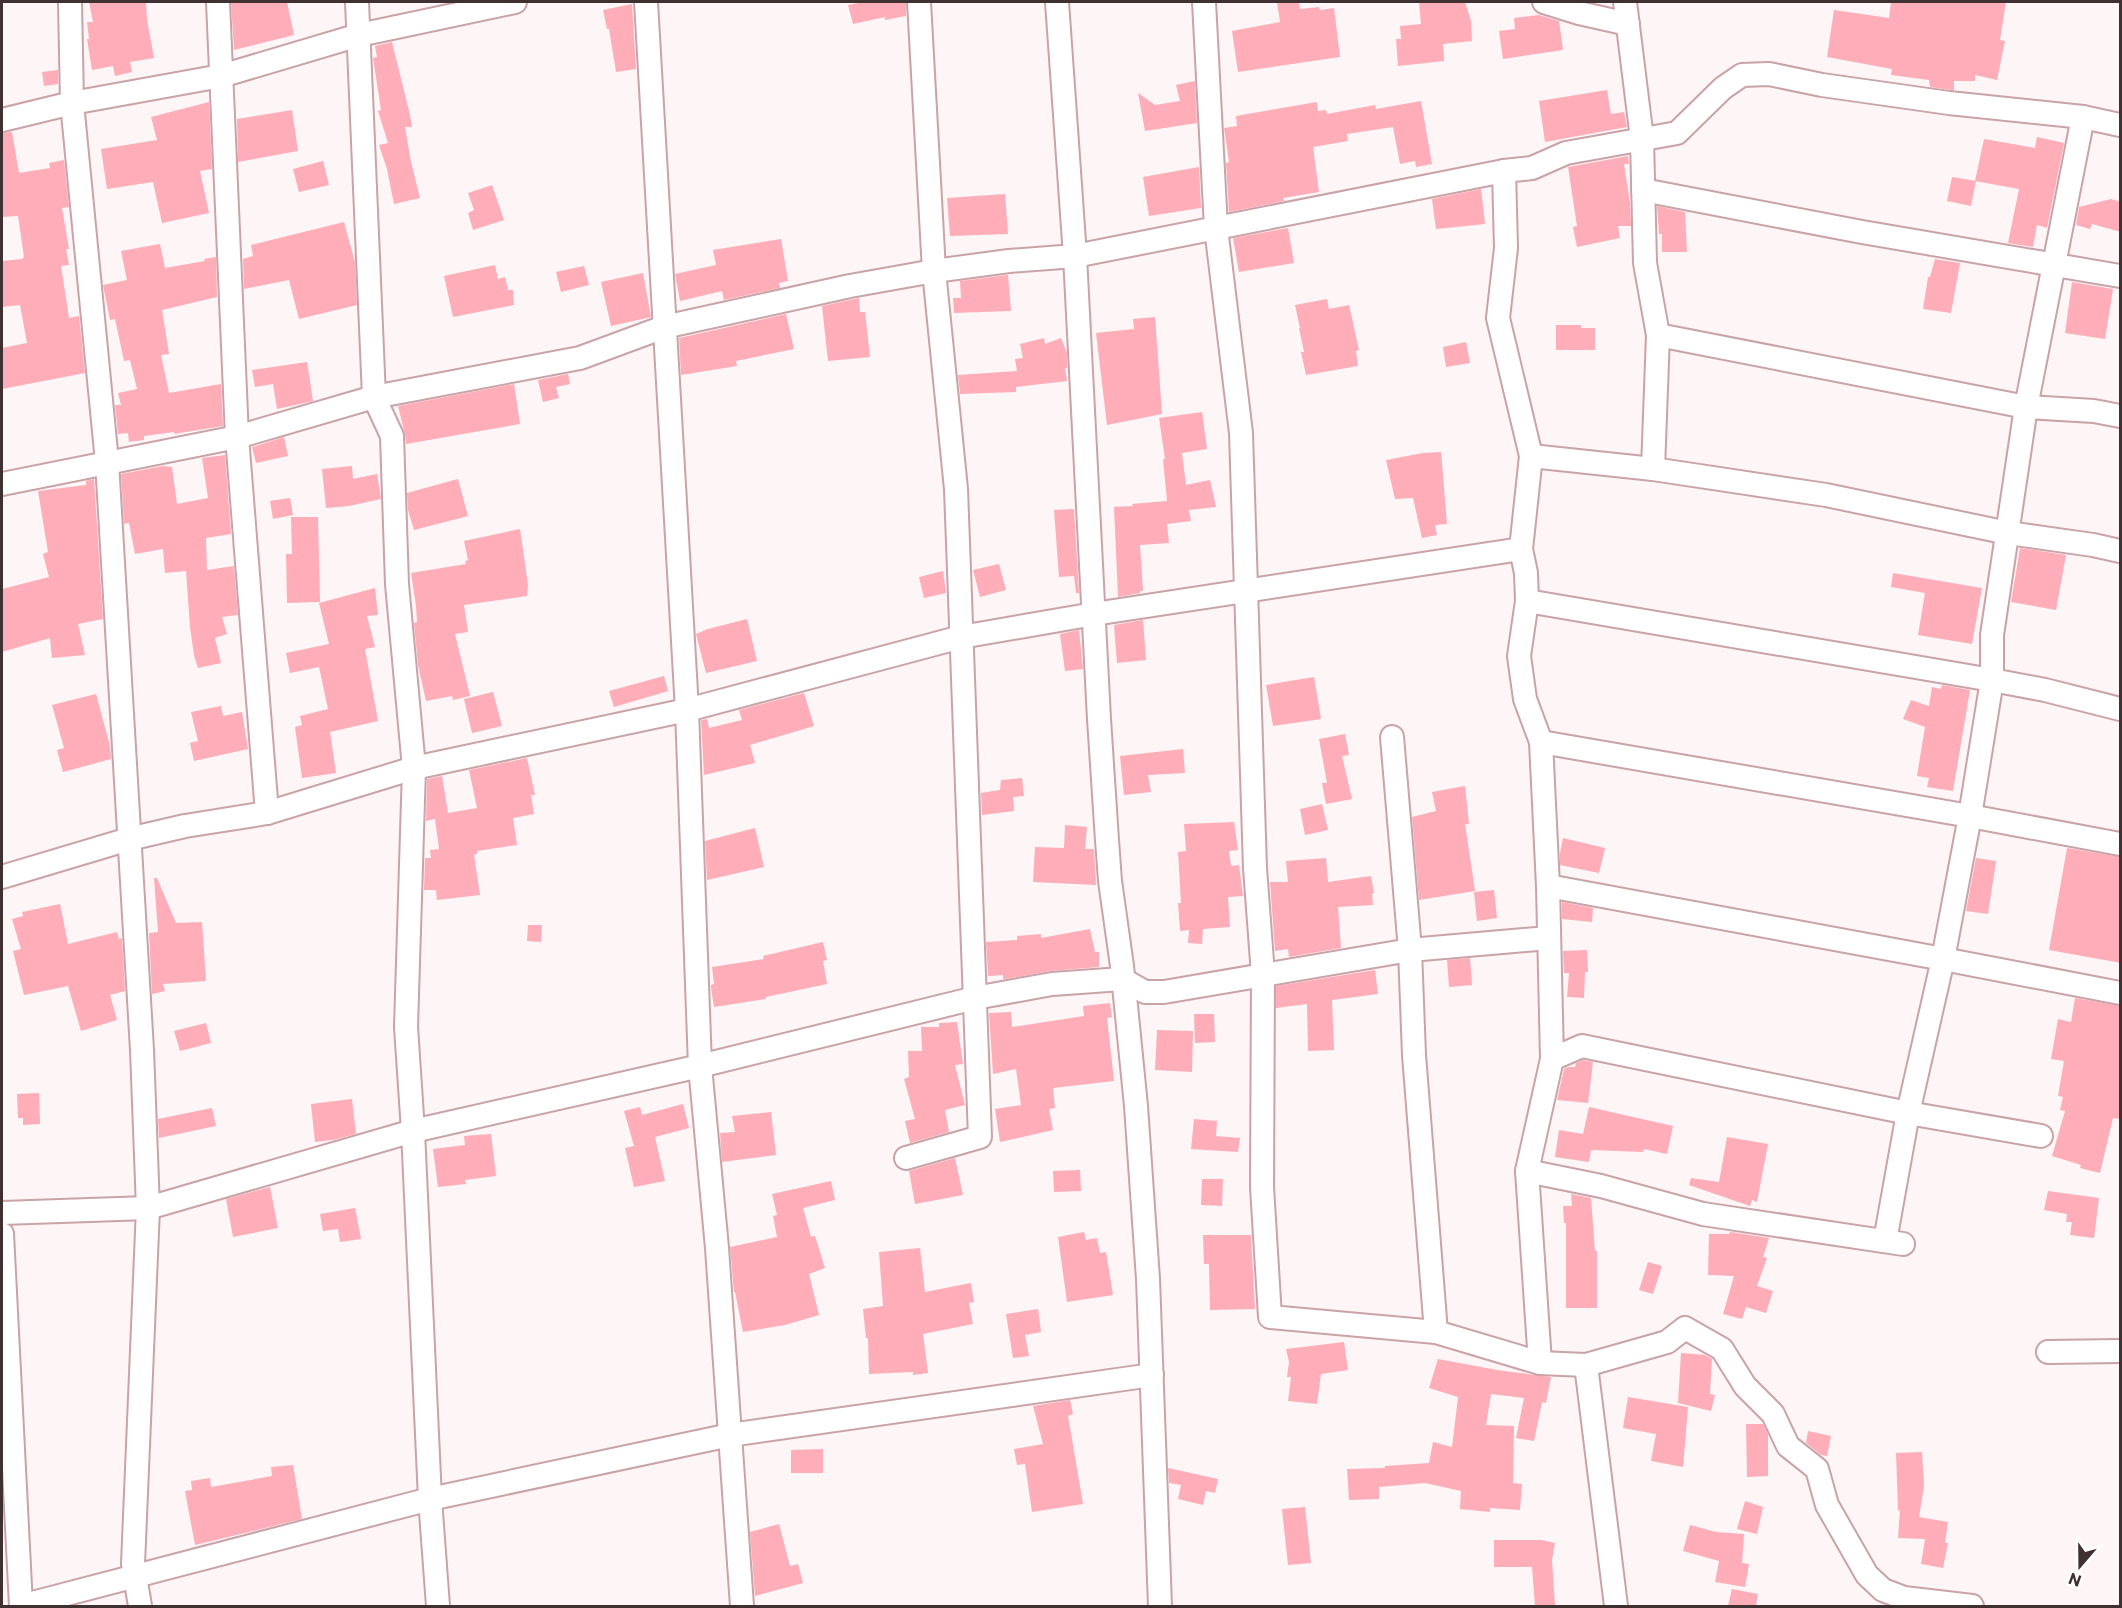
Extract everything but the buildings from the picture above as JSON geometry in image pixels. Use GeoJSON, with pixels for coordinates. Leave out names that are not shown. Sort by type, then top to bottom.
{"type":"FeatureCollection","features":[{"type":"Feature","properties":{"kind":"street"},"geometry":{"type":"LineString","coordinates":[[70,2],[72,103],[107,462],[142,1050],[148,1208],[133,1564],[140,1606]]}},
{"type":"Feature","properties":{"kind":"street"},"geometry":{"type":"LineString","coordinates":[[218,2],[237,437],[267,813]]}},
{"type":"Feature","properties":{"kind":"street"},"geometry":{"type":"LineString","coordinates":[[357,2],[374,397],[392,436],[397,584],[414,768],[406,1027],[430,1499],[438,1606]]}},
{"type":"Feature","properties":{"kind":"street"},"geometry":{"type":"LineString","coordinates":[[2,120],[72,103],[221,76],[359,35],[515,2]]}},
{"type":"Feature","properties":{"kind":"street"},"geometry":{"type":"LineString","coordinates":[[646,2],[687,710],[700,1066],[717,1248],[742,1606]]}},
{"type":"Feature","properties":{"kind":"street"},"geometry":{"type":"LineString","coordinates":[[906,1158],[980,1137],[956,489],[934,271],[920,2]]}},
{"type":"Feature","properties":{"kind":"street"},"geometry":{"type":"LineString","coordinates":[[1057,2],[1075,255],[1110,881],[1122,966],[1136,1106],[1148,1279],[1160,1606]]}},
{"type":"Feature","properties":{"kind":"street"},"geometry":{"type":"LineString","coordinates":[[1204,2],[1216,228],[1241,433],[1255,868],[1263,975],[1262,1187],[1270,1317],[1436,1332],[1540,1363],[1586,1365],[1667,1342],[1685,1328],[1722,1349],[1744,1386],[1773,1414],[1788,1446],[1817,1469],[1827,1504],[1867,1575],[1883,1590],[1904,1598],[1972,1606]]}},
{"type":"Feature","properties":{"kind":"street"},"geometry":{"type":"LineString","coordinates":[[1544,2],[1579,13],[1626,13],[1642,139],[1645,263],[1658,335],[1653,469]]}},
{"type":"Feature","properties":{"kind":"street"},"geometry":{"type":"LineString","coordinates":[[2,484],[237,437],[374,397],[580,358],[664,327],[850,286],[934,271],[1075,255],[1504,171],[1532,168],[1566,153],[1677,133],[1723,88],[1742,75],[1769,74],[1822,85],[1949,103],[2083,117],[2121,125]]}},
{"type":"Feature","properties":{"kind":"street"},"geometry":{"type":"LineString","coordinates":[[1527,1171],[1601,1186],[1703,1214],[1894,1242],[1908,1113],[1943,959],[1970,816],[1992,680],[1992,635],[2026,407],[2083,117]]}},
{"type":"Feature","properties":{"kind":"street"},"geometry":{"type":"LineString","coordinates":[[1504,171],[1506,248],[1498,318],[1531,456],[1521,549],[1526,573],[1527,601],[1519,656],[1525,699],[1541,742],[1548,886],[1552,1059],[1527,1171],[1540,1363]]}},
{"type":"Feature","properties":{"kind":"street"},"geometry":{"type":"LineString","coordinates":[[1643,189],[1862,232],[2121,276]]}},
{"type":"Feature","properties":{"kind":"street"},"geometry":{"type":"LineString","coordinates":[[1658,335],[2026,407],[2094,411],[2121,416]]}},
{"type":"Feature","properties":{"kind":"street"},"geometry":{"type":"LineString","coordinates":[[1531,456],[1653,469],[1826,495],[2007,533],[2121,551]]}},
{"type":"Feature","properties":{"kind":"street"},"geometry":{"type":"LineString","coordinates":[[2,877],[129,839],[185,826],[267,813],[414,768],[687,710],[961,638],[1094,614],[1521,549]]}},
{"type":"Feature","properties":{"kind":"street"},"geometry":{"type":"LineString","coordinates":[[1527,601],[1992,680],[2045,690],[2121,709]]}},
{"type":"Feature","properties":{"kind":"street"},"geometry":{"type":"LineString","coordinates":[[1392,737],[1410,950],[1414,1055],[1436,1332]]}},
{"type":"Feature","properties":{"kind":"street"},"geometry":{"type":"LineString","coordinates":[[1541,742],[2121,844]]}},
{"type":"Feature","properties":{"kind":"street"},"geometry":{"type":"LineString","coordinates":[[1548,886],[2121,993]]}},
{"type":"Feature","properties":{"kind":"street"},"geometry":{"type":"LineString","coordinates":[[2,1213],[148,1208],[413,1131],[700,1066],[975,998],[1052,984],[1122,979],[1144,992],[1153,992],[1410,950],[1548,938]]}},
{"type":"Feature","properties":{"kind":"street"},"geometry":{"type":"LineString","coordinates":[[1552,1059],[1582,1046],[1908,1113],[2041,1136]]}},
{"type":"Feature","properties":{"kind":"street"},"geometry":{"type":"LineString","coordinates":[[2,1234],[21,1606],[430,1499],[730,1435],[1152,1375]]}},
{"type":"Feature","properties":{"kind":"street"},"geometry":{"type":"LineString","coordinates":[[2048,1352],[2121,1351]]}},
{"type":"Feature","properties":{"kind":"street"},"geometry":{"type":"LineString","coordinates":[[1586,1365],[1616,1606]]}}]}
